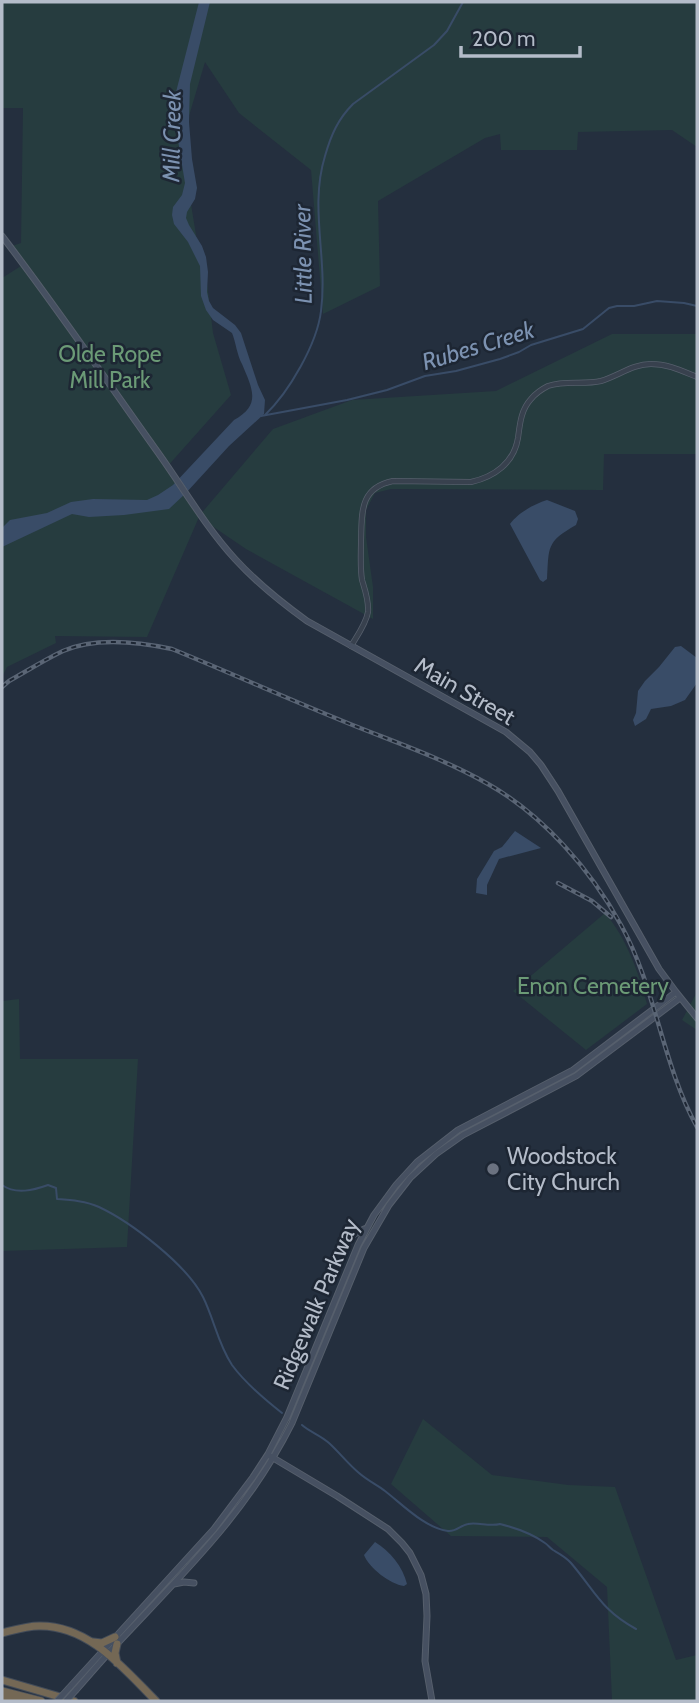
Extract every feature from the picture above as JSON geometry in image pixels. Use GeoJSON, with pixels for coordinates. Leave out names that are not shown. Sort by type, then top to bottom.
{"type":"FeatureCollection","features":[{"type":"Feature","properties":{"kind":"highway"},"geometry":{"type":"LineString","coordinates":[[2,1633],[48,1626],[78,1634],[117,1663],[156,1701]]}},
{"type":"Feature","properties":{"kind":"highway"},"geometry":{"type":"LineString","coordinates":[[92,1642],[116,1641],[117,1663]]}},
{"type":"Feature","properties":{"kind":"highway"},"geometry":{"type":"LineString","coordinates":[[2,1680],[74,1701]]}},
{"type":"Feature","properties":{"kind":"highway"},"geometry":{"type":"LineString","coordinates":[[2,1694],[22,1701]]}},
{"type":"Feature","properties":{"kind":"highway"},"geometry":{"type":"LineString","coordinates":[[2,1694],[41,1701]]}},
{"type":"Feature","properties":{"kind":"main road","name":"Main Street"},"geometry":{"type":"LineString","coordinates":[[2,236],[234,558],[271,593],[307,621],[496,726],[530,752],[558,791],[649,952],[697,1018]]}},
{"type":"Feature","properties":{"kind":"main road","name":"Ridgewalk Parkway"},"geometry":{"type":"LineString","coordinates":[[57,1701],[116,1641],[222,1520],[271,1456],[366,1227],[396,1185],[429,1151],[458,1130],[573,1070],[676,992]]}},
{"type":"Feature","properties":{"kind":"main road","name":"Ridgewalk Parkway"},"geometry":{"type":"LineString","coordinates":[[116,1641],[174,1584],[234,1516],[257,1484],[297,1411],[364,1248],[389,1205],[410,1178],[463,1135],[576,1076],[680,998]]}},
{"type":"Feature","properties":{"kind":"main road"},"geometry":{"type":"LineString","coordinates":[[351,1236],[366,1227]]}},
{"type":"Feature","properties":{"kind":"main road"},"geometry":{"type":"LineString","coordinates":[[271,1456],[388,1529],[410,1553],[421,1575],[426,1594],[425,1661],[432,1701]]}},
{"type":"Feature","properties":{"kind":"main road"},"geometry":{"type":"LineString","coordinates":[[174,1584],[194,1583]]}},
{"type":"Feature","properties":{"kind":"main road","name":"Ridgewalk Parkway"},"geometry":{"type":"LineString","coordinates":[[66,1701],[105,1653]]}},
{"type":"Feature","properties":{"kind":"street"},"geometry":{"type":"LineString","coordinates":[[351,646],[367,615],[368,600],[361,570],[362,515],[364,502],[373,489],[393,481],[471,482],[493,475],[513,454],[523,409],[536,393],[550,385],[599,382],[647,364],[670,366],[697,377]]}},
{"type":"Feature","properties":{"kind":"green space","name":"Olde Rope Mill Park"},"geometry":{"type":"Polygon","coordinates":[[[2,2],[697,2],[697,147],[672,130],[578,132],[577,150],[501,150],[500,134],[485,138],[378,201],[380,286],[323,314],[311,170],[239,113],[205,62],[181,143],[197,188],[190,198],[197,241],[203,249],[213,333],[231,395],[166,468],[199,516],[273,429],[352,400],[496,391],[612,334],[697,334],[697,454],[604,454],[603,490],[391,489],[375,493],[366,510],[373,619],[246,549],[199,517],[147,637],[55,636],[56,643],[7,667],[2,677],[2,278],[21,266],[21,259],[12,246],[21,243],[23,108],[2,108],[2,2]]]}},
{"type":"Feature","properties":{"kind":"green space","name":"Enon Cemetery"},"geometry":{"type":"Polygon","coordinates":[[[605,913],[631,956],[647,1004],[586,1050],[513,991],[605,913]]]}},
{"type":"Feature","properties":{"kind":"green space"},"geometry":{"type":"Polygon","coordinates":[[[697,992],[697,1030],[682,1020],[697,992]]]}},
{"type":"Feature","properties":{"kind":"green space"},"geometry":{"type":"Polygon","coordinates":[[[19,999],[20,1059],[138,1059],[127,1247],[2,1251],[2,1001],[19,999]]]}},
{"type":"Feature","properties":{"kind":"green space"},"geometry":{"type":"Polygon","coordinates":[[[423,1419],[492,1475],[568,1485],[615,1487],[676,1660],[697,1655],[697,1701],[612,1700],[607,1587],[547,1537],[451,1536],[391,1484],[423,1419]]]}},
{"type":"Feature","properties":{"kind":"water"},"geometry":{"type":"Polygon","coordinates":[[[199,2],[210,2],[190,84],[189,122],[197,188],[186,218],[206,257],[209,301],[213,308],[241,333],[265,400],[264,414],[229,446],[169,509],[89,517],[72,514],[2,547],[2,528],[10,520],[47,513],[71,502],[93,499],[147,500],[158,495],[173,485],[234,420],[243,414],[251,402],[251,388],[232,333],[213,320],[206,310],[201,296],[200,266],[188,242],[174,224],[172,215],[185,183],[174,116],[175,96],[199,2]]]}},
{"type":"Feature","properties":{"kind":"water"},"geometry":{"type":"Polygon","coordinates":[[[547,500],[575,511],[578,519],[576,525],[559,536],[551,546],[547,579],[543,582],[510,524],[527,509],[547,500]]]}},
{"type":"Feature","properties":{"kind":"water"},"geometry":{"type":"Polygon","coordinates":[[[681,646],[697,658],[697,683],[685,700],[671,706],[651,709],[646,719],[635,726],[633,720],[638,691],[675,647],[681,646]]]}},
{"type":"Feature","properties":{"kind":"water"},"geometry":{"type":"Polygon","coordinates":[[[515,831],[541,848],[499,859],[487,885],[487,895],[476,893],[477,879],[494,851],[502,847],[515,831]]]}},
{"type":"Feature","properties":{"kind":"water"},"geometry":{"type":"Polygon","coordinates":[[[375,1542],[395,1560],[407,1584],[404,1586],[393,1582],[370,1565],[364,1555],[375,1542]]]}},
{"type":"Feature","properties":{"kind":"waterway","name":"Little River"},"geometry":{"type":"LineString","coordinates":[[265,415],[283,394],[300,367],[318,324],[323,291],[319,195],[325,156],[336,128],[353,104],[434,45],[447,31],[463,2]]}},
{"type":"Feature","properties":{"kind":"waterway","name":"Rubes Creek"},"geometry":{"type":"LineString","coordinates":[[261,416],[347,400],[387,390],[425,376],[500,359],[531,345],[583,329],[609,308],[657,301],[697,306]]}},
{"type":"Feature","properties":{"kind":"waterway"},"geometry":{"type":"LineString","coordinates":[[2,1185],[19,1191],[48,1185],[56,1188],[57,1199],[84,1202],[99,1207],[126,1223],[172,1258],[203,1297],[232,1365],[243,1379],[282,1413]]}},
{"type":"Feature","properties":{"kind":"waterway"},"geometry":{"type":"LineString","coordinates":[[302,1425],[329,1443],[362,1476],[439,1529],[451,1531],[468,1524],[500,1524],[540,1539],[567,1559],[614,1615],[636,1629]]}},
{"type":"Feature","properties":{"kind":"railway"},"geometry":{"type":"LineString","coordinates":[[2,687],[63,651],[89,644],[117,642],[172,649],[431,756],[488,784],[528,811],[546,828],[580,864],[609,904],[643,974],[675,1078],[697,1127]]}},
{"type":"Feature","properties":{"kind":"railway"},"geometry":{"type":"LineString","coordinates":[[558,883],[592,901],[611,917]]}},
{"type":"Feature","properties":{"kind":"place","name":"Woodstock City Church"},"geometry":{"type":"Point","coordinates":[493,1169]}},
{"type":"Feature","properties":{"kind":"water label","name":"Mill Creek"},"geometry":{"type":"Point","coordinates":[172,136]}}]}
